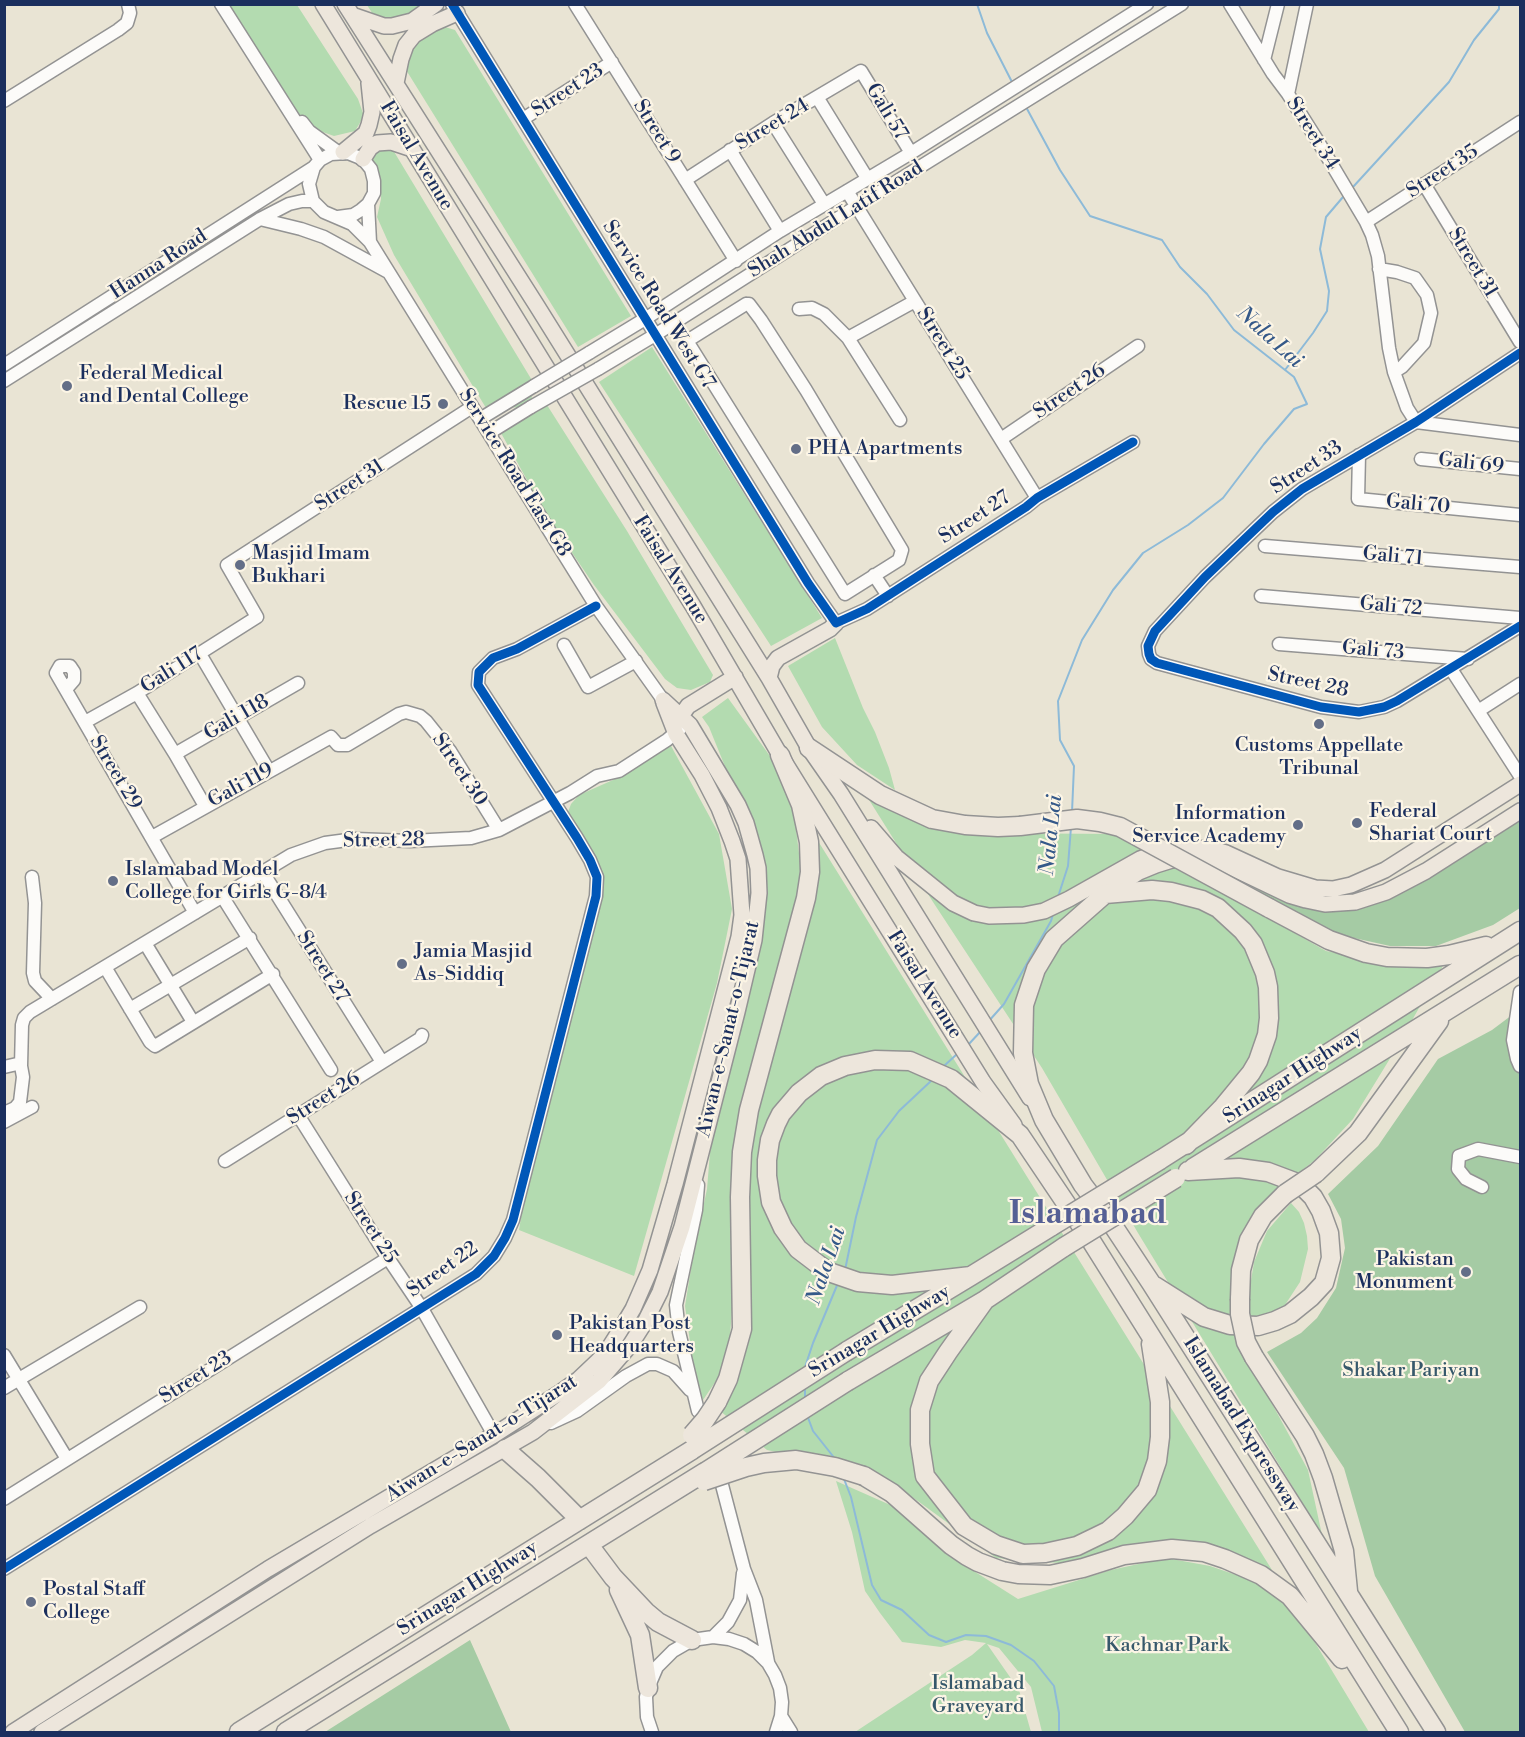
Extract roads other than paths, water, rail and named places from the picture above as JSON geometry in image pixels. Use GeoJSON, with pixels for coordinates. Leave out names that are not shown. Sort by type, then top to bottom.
{"type":"FeatureCollection","features":[{"type":"Feature","properties":{"kind":"highway"},"geometry":{"type":"LineString","coordinates":[[809,748],[880,795],[932,819],[965,825],[1020,826],[1077,819],[1120,827],[1346,948],[1387,957],[1410,958],[1449,955],[1502,942]]}},
{"type":"Feature","properties":{"kind":"highway"},"geometry":{"type":"LineString","coordinates":[[692,1442],[717,1402],[731,1371],[742,1329],[740,1197],[742,1152],[749,1110],[806,898],[810,872],[809,842],[801,805],[780,755]]}},
{"type":"Feature","properties":{"kind":"highway"},"geometry":{"type":"LineString","coordinates":[[1106,886],[1171,892],[1202,900],[1218,908],[1243,931],[1253,944],[1265,973],[1269,995],[1269,1018],[1267,1035],[1258,1061],[1223,1107],[1186,1145]]}},
{"type":"Feature","properties":{"kind":"highway","name":"Islamabad Expressway"},"geometry":{"type":"LineString","coordinates":[[1106,886],[1054,939],[1036,969],[1024,1005],[1023,1053],[1029,1084],[1044,1120],[1083,1185],[1151,1283],[1436,1732]]}},
{"type":"Feature","properties":{"kind":"highway","name":"Srinagar Highway"},"geometry":{"type":"LineString","coordinates":[[239,1732],[660,1470],[692,1442],[847,1351],[1186,1145],[1521,930]]}},
{"type":"Feature","properties":{"kind":"highway","name":"Srinagar Highway"},"geometry":{"type":"LineString","coordinates":[[286,1732],[673,1491],[711,1479],[848,1381],[985,1300],[1064,1247],[1521,965]]}},
{"type":"Feature","properties":{"kind":"highway"},"geometry":{"type":"LineString","coordinates":[[1348,1595],[1344,1551],[1314,1454],[1246,1342],[1240,1314],[1241,1270],[1249,1240],[1263,1216],[1285,1194],[1316,1173],[1358,1133],[1445,1012]]}},
{"type":"Feature","properties":{"kind":"highway","name":"Islamabad Expressway"},"geometry":{"type":"LineString","coordinates":[[971,1276],[907,1284],[858,1282],[843,1278],[819,1265],[798,1249],[790,1240],[771,1202],[767,1160],[770,1140],[781,1114],[799,1093],[821,1076],[845,1066],[875,1060],[910,1061],[951,1079],[1020,1135],[1090,1239],[1395,1726]]}},
{"type":"Feature","properties":{"kind":"highway"},"geometry":{"type":"LineString","coordinates":[[1151,1283],[1204,1317],[1230,1325],[1258,1326],[1290,1314],[1311,1298],[1323,1283],[1331,1258],[1329,1233],[1321,1210],[1300,1184],[1268,1172],[1239,1168],[1182,1174]]}},
{"type":"Feature","properties":{"kind":"highway"},"geometry":{"type":"LineString","coordinates":[[985,1300],[929,1381],[920,1410],[920,1444],[926,1476],[964,1526],[996,1545],[1023,1554],[1045,1553],[1077,1546],[1108,1531],[1125,1516],[1147,1490],[1157,1461],[1160,1437],[1160,1402],[1149,1334]]}},
{"type":"Feature","properties":{"kind":"highway"},"geometry":{"type":"LineString","coordinates":[[500,1442],[580,1520]]}},
{"type":"Feature","properties":{"kind":"highway"},"geometry":{"type":"LineString","coordinates":[[711,1479],[746,1467],[796,1460],[850,1471],[864,1476],[892,1493],[951,1545],[967,1556],[978,1562],[1018,1574],[1050,1575],[1124,1556],[1172,1549],[1204,1552],[1262,1575],[1290,1596],[1395,1726]]}},
{"type":"Feature","properties":{"kind":"highway"},"geometry":{"type":"LineString","coordinates":[[589,1545],[613,1577],[658,1622],[692,1640]]}},
{"type":"Feature","properties":{"kind":"highway"},"geometry":{"type":"LineString","coordinates":[[613,1577],[640,1635],[648,1688]]}},
{"type":"Feature","properties":{"kind":"main road","name":"Faisal Avenue"},"geometry":{"type":"LineString","coordinates":[[323,4],[735,677],[780,755],[983,1082],[1020,1135]]}},
{"type":"Feature","properties":{"kind":"main road"},"geometry":{"type":"LineString","coordinates":[[349,10],[384,26],[393,26],[412,21],[436,4]]}},
{"type":"Feature","properties":{"kind":"main road"},"geometry":{"type":"LineString","coordinates":[[396,83],[406,45],[414,35],[454,9]]}},
{"type":"Feature","properties":{"kind":"main road","name":"Faisal Avenue"},"geometry":{"type":"LineString","coordinates":[[349,10],[537,306],[769,678],[809,748],[841,794],[1044,1120]]}},
{"type":"Feature","properties":{"kind":"main road"},"geometry":{"type":"LineString","coordinates":[[340,152],[366,133],[369,125],[372,101],[366,74]]}},
{"type":"Feature","properties":{"kind":"main road"},"geometry":{"type":"LineString","coordinates":[[363,159],[370,148],[383,141],[412,149]]}},
{"type":"Feature","properties":{"kind":"main road"},"geometry":{"type":"LineString","coordinates":[[753,653],[777,652],[836,623]]}},
{"type":"Feature","properties":{"kind":"main road"},"geometry":{"type":"LineString","coordinates":[[769,678],[772,666],[778,658],[830,629],[836,623]]}},
{"type":"Feature","properties":{"kind":"main road"},"geometry":{"type":"LineString","coordinates":[[679,724],[688,706],[735,677]]}},
{"type":"Feature","properties":{"kind":"main road","name":"Aiwan-e-Sanat-o-Tijarat"},"geometry":{"type":"LineString","coordinates":[[42,1732],[500,1442],[598,1362],[633,1310],[650,1270],[678,1173],[739,938],[742,915],[738,859],[719,808],[709,771],[690,724],[679,724],[663,700]]}},
{"type":"Feature","properties":{"kind":"main road","name":"Aiwan-e-Sanat-o-Tijarat"},"geometry":{"type":"LineString","coordinates":[[13,1732],[268,1569],[500,1442],[533,1432],[599,1381],[631,1344],[655,1304],[682,1227],[754,940],[759,892],[758,868],[746,824],[738,806],[709,771]]}},
{"type":"Feature","properties":{"kind":"main road"},"geometry":{"type":"LineString","coordinates":[[1106,886],[1140,859],[1174,849],[1193,848],[1212,849],[1226,853],[1295,884],[1333,889],[1351,885],[1384,870],[1521,784]]}},
{"type":"Feature","properties":{"kind":"main road"},"geometry":{"type":"LineString","coordinates":[[841,794],[896,856],[953,903],[974,913],[1003,917],[1044,911],[1069,899],[1172,860],[1191,859],[1222,863],[1289,895],[1305,900],[1325,904],[1355,902],[1386,892],[1426,871],[1521,811]]}},
{"type":"Feature","properties":{"kind":"main road"},"geometry":{"type":"LineString","coordinates":[[650,1270],[666,1276]]}},
{"type":"Feature","properties":{"kind":"street"},"geometry":{"type":"LineString","coordinates":[[4,101],[127,23],[130,14],[128,4]]}},
{"type":"Feature","properties":{"kind":"street"},"geometry":{"type":"LineString","coordinates":[[221,4],[284,104],[317,164]]}},
{"type":"Feature","properties":{"kind":"street","name":"Street 9"},"geometry":{"type":"LineString","coordinates":[[575,4],[736,261]]}},
{"type":"Feature","properties":{"kind":"street","name":"Shah Abdul Latif Road"},"geometry":{"type":"LineString","coordinates":[[480,418],[645,319],[780,231],[911,153],[1147,4]]}},
{"type":"Feature","properties":{"kind":"street","name":"Shah Abdul Latif Road"},"geometry":{"type":"LineString","coordinates":[[489,433],[655,335],[856,206],[1182,4]]}},
{"type":"Feature","properties":{"kind":"street","name":"Street 34"},"geometry":{"type":"LineString","coordinates":[[1230,4],[1288,94],[1372,235],[1378,256],[1385,324],[1394,372],[1407,408],[1416,422]]}},
{"type":"Feature","properties":{"kind":"street"},"geometry":{"type":"LineString","coordinates":[[1264,60],[1278,4]]}},
{"type":"Feature","properties":{"kind":"street"},"geometry":{"type":"LineString","coordinates":[[1288,94],[1307,4]]}},
{"type":"Feature","properties":{"kind":"street","name":"Service Road West G7"},"geometry":{"type":"LineString","coordinates":[[454,9],[808,583],[836,623]]}},
{"type":"Feature","properties":{"kind":"street","name":"Street 23"},"geometry":{"type":"LineString","coordinates":[[523,119],[612,62]]}},
{"type":"Feature","properties":{"kind":"street","name":"Street 24"},"geometry":{"type":"LineString","coordinates":[[685,180],[773,123],[861,71]]}},
{"type":"Feature","properties":{"kind":"street","name":"Gali 57"},"geometry":{"type":"LineString","coordinates":[[861,71],[911,153]]}},
{"type":"Feature","properties":{"kind":"street"},"geometry":{"type":"LineString","coordinates":[[817,97],[867,178]]}},
{"type":"Feature","properties":{"kind":"street"},"geometry":{"type":"LineString","coordinates":[[284,104],[309,131],[340,152]]}},
{"type":"Feature","properties":{"kind":"street","name":"Street 35"},"geometry":{"type":"LineString","coordinates":[[1366,222],[1521,122]]}},
{"type":"Feature","properties":{"kind":"street"},"geometry":{"type":"LineString","coordinates":[[773,123],[824,204]]}},
{"type":"Feature","properties":{"kind":"street"},"geometry":{"type":"LineString","coordinates":[[730,150],[780,231]]}},
{"type":"Feature","properties":{"kind":"street"},"geometry":{"type":"LineString","coordinates":[[338,217],[352,215],[368,204],[374,193],[374,180],[363,159],[353,154],[340,152],[325,156],[317,164],[309,184],[314,201],[324,212],[352,224],[370,242]]}},
{"type":"Feature","properties":{"kind":"street","name":"Hanna Road"},"geometry":{"type":"LineString","coordinates":[[4,365],[317,164]]}},
{"type":"Feature","properties":{"kind":"street","name":"Street 31"},"geometry":{"type":"LineString","coordinates":[[1424,184],[1521,342]]}},
{"type":"Feature","properties":{"kind":"street","name":"Street 25"},"geometry":{"type":"LineString","coordinates":[[847,191],[1037,498]]}},
{"type":"Feature","properties":{"kind":"street","name":"Hanna Road"},"geometry":{"type":"LineString","coordinates":[[4,381],[260,219],[289,204],[314,201]]}},
{"type":"Feature","properties":{"kind":"street"},"geometry":{"type":"LineString","coordinates":[[368,204],[370,242]]}},
{"type":"Feature","properties":{"kind":"street"},"geometry":{"type":"LineString","coordinates":[[260,219],[324,237],[389,272]]}},
{"type":"Feature","properties":{"kind":"street","name":"Service Road East G8"},"geometry":{"type":"LineString","coordinates":[[370,242],[596,606],[663,700]]}},
{"type":"Feature","properties":{"kind":"street"},"geometry":{"type":"LineString","coordinates":[[1379,269],[1416,278],[1427,295],[1431,313],[1424,343],[1402,367],[1394,372]]}},
{"type":"Feature","properties":{"kind":"street"},"geometry":{"type":"LineString","coordinates":[[848,338],[915,301]]}},
{"type":"Feature","properties":{"kind":"street"},"geometry":{"type":"LineString","coordinates":[[704,303],[716,322]]}},
{"type":"Feature","properties":{"kind":"street"},"geometry":{"type":"LineString","coordinates":[[749,304],[806,390],[903,550],[899,560],[874,575],[845,594],[687,340],[738,308],[749,304]]}},
{"type":"Feature","properties":{"kind":"street"},"geometry":{"type":"LineString","coordinates":[[799,309],[812,309],[824,315],[848,338],[900,420]]}},
{"type":"Feature","properties":{"kind":"street","name":"Street 26"},"geometry":{"type":"LineString","coordinates":[[1001,439],[1138,346]]}},
{"type":"Feature","properties":{"kind":"street","name":"Street 33"},"geometry":{"type":"LineString","coordinates":[[1176,669],[1157,663],[1149,654],[1149,640],[1205,578],[1274,512],[1302,489],[1416,422],[1521,353]]}},
{"type":"Feature","properties":{"kind":"street"},"geometry":{"type":"LineString","coordinates":[[16,357],[23,370]]}},
{"type":"Feature","properties":{"kind":"street","name":"Street 31"},"geometry":{"type":"LineString","coordinates":[[257,617],[226,565],[472,407]]}},
{"type":"Feature","properties":{"kind":"street"},"geometry":{"type":"LineString","coordinates":[[1416,422],[1521,435]]}},
{"type":"Feature","properties":{"kind":"street","name":"Street 27"},"geometry":{"type":"LineString","coordinates":[[836,623],[867,609],[1037,498],[1134,442]]}},
{"type":"Feature","properties":{"kind":"street","name":"Gali 70"},"geometry":{"type":"LineString","coordinates":[[1359,455],[1358,499],[1521,515]]}},
{"type":"Feature","properties":{"kind":"street","name":"Gali 69"},"geometry":{"type":"LineString","coordinates":[[1421,459],[1521,469]]}},
{"type":"Feature","properties":{"kind":"street","name":"Gali 71"},"geometry":{"type":"LineString","coordinates":[[1265,546],[1521,567]]}},
{"type":"Feature","properties":{"kind":"street"},"geometry":{"type":"LineString","coordinates":[[874,575],[888,596]]}},
{"type":"Feature","properties":{"kind":"street","name":"Gali 72"},"geometry":{"type":"LineString","coordinates":[[1261,596],[1521,618]]}},
{"type":"Feature","properties":{"kind":"street","name":"Street 22"},"geometry":{"type":"LineString","coordinates":[[4,1569],[476,1274],[494,1256],[513,1220],[596,896],[597,877],[590,860],[554,801],[478,685],[479,672],[493,658],[517,649],[596,606]]}},
{"type":"Feature","properties":{"kind":"street","name":"Gali 117"},"geometry":{"type":"LineString","coordinates":[[85,722],[137,693],[257,617]]}},
{"type":"Feature","properties":{"kind":"street","name":"Street 28"},"geometry":{"type":"LineString","coordinates":[[1176,669],[1321,707],[1359,712],[1384,707],[1396,701],[1521,626]]}},
{"type":"Feature","properties":{"kind":"street","name":"Gali 73"},"geometry":{"type":"LineString","coordinates":[[1279,644],[1468,659]]}},
{"type":"Feature","properties":{"kind":"street"},"geometry":{"type":"LineString","coordinates":[[564,645],[588,687],[636,661]]}},
{"type":"Feature","properties":{"kind":"street"},"geometry":{"type":"LineString","coordinates":[[200,654],[269,771]]}},
{"type":"Feature","properties":{"kind":"street","name":"Street 29"},"geometry":{"type":"LineString","coordinates":[[67,688],[74,680],[74,672],[70,666],[60,666],[56,673],[195,913]]}},
{"type":"Feature","properties":{"kind":"street"},"geometry":{"type":"LineString","coordinates":[[1451,669],[1521,776]]}},
{"type":"Feature","properties":{"kind":"street","name":"Gali 118"},"geometry":{"type":"LineString","coordinates":[[175,754],[298,683]]}},
{"type":"Feature","properties":{"kind":"street"},"geometry":{"type":"LineString","coordinates":[[1478,711],[1521,684]]}},
{"type":"Feature","properties":{"kind":"street"},"geometry":{"type":"LineString","coordinates":[[137,693],[205,806]]}},
{"type":"Feature","properties":{"kind":"street","name":"Street 30"},"geometry":{"type":"LineString","coordinates":[[331,737],[338,746],[347,745],[399,714],[415,713],[426,721],[450,751],[499,830]]}},
{"type":"Feature","properties":{"kind":"street","name":"Street 28"},"geometry":{"type":"LineString","coordinates":[[21,1066],[22,1025],[24,1018],[30,1012],[291,855],[325,843],[355,839],[410,841],[471,838],[499,830],[597,776],[619,771],[679,724]]}},
{"type":"Feature","properties":{"kind":"street","name":"Gali 119"},"geometry":{"type":"LineString","coordinates":[[152,837],[331,737]]}},
{"type":"Feature","properties":{"kind":"street","name":"Street 27"},"geometry":{"type":"LineString","coordinates":[[262,871],[382,1062]]}},
{"type":"Feature","properties":{"kind":"street"},"geometry":{"type":"LineString","coordinates":[[32,878],[35,903],[33,973],[35,981],[52,999]]}},
{"type":"Feature","properties":{"kind":"street"},"geometry":{"type":"LineString","coordinates":[[222,896],[273,974],[331,1070]]}},
{"type":"Feature","properties":{"kind":"street"},"geometry":{"type":"LineString","coordinates":[[130,1010],[249,938]]}},
{"type":"Feature","properties":{"kind":"street"},"geometry":{"type":"LineString","coordinates":[[145,943],[193,1022]]}},
{"type":"Feature","properties":{"kind":"street"},"geometry":{"type":"LineString","coordinates":[[105,967],[152,1045],[155,1046],[273,974]]}},
{"type":"Feature","properties":{"kind":"street"},"geometry":{"type":"LineString","coordinates":[[1521,992],[1513,1040],[1521,1066]]}},
{"type":"Feature","properties":{"kind":"street","name":"Street 26"},"geometry":{"type":"LineString","coordinates":[[225,1161],[421,1038],[422,1035]]}},
{"type":"Feature","properties":{"kind":"street"},"geometry":{"type":"LineString","coordinates":[[4,1067],[17,1064],[21,1066],[22,1077],[20,1102],[15,1108],[4,1113]]}},
{"type":"Feature","properties":{"kind":"street"},"geometry":{"type":"LineString","coordinates":[[4,1122],[32,1107]]}},
{"type":"Feature","properties":{"kind":"street","name":"Street 25"},"geometry":{"type":"LineString","coordinates":[[298,1116],[421,1307],[500,1442]]}},
{"type":"Feature","properties":{"kind":"street"},"geometry":{"type":"LineString","coordinates":[[698,1411],[679,1332],[676,1305],[696,1210],[701,1148]]}},
{"type":"Feature","properties":{"kind":"street"},"geometry":{"type":"LineString","coordinates":[[1482,1187],[1466,1179],[1458,1169],[1459,1156],[1478,1149],[1521,1157]]}},
{"type":"Feature","properties":{"kind":"street","name":"Street 23"},"geometry":{"type":"LineString","coordinates":[[4,1499],[388,1258]]}},
{"type":"Feature","properties":{"kind":"street"},"geometry":{"type":"LineString","coordinates":[[4,1388],[140,1307]]}},
{"type":"Feature","properties":{"kind":"street"},"geometry":{"type":"LineString","coordinates":[[4,1354],[67,1459]]}},
{"type":"Feature","properties":{"kind":"street"},"geometry":{"type":"LineString","coordinates":[[533,1432],[577,1411],[626,1376],[648,1365],[657,1364],[673,1371],[693,1393]]}},
{"type":"Feature","properties":{"kind":"street"},"geometry":{"type":"LineString","coordinates":[[711,1479],[756,1600],[768,1663]]}},
{"type":"Feature","properties":{"kind":"street"},"geometry":{"type":"LineString","coordinates":[[713,1637],[728,1622],[740,1600],[744,1569]]}},
{"type":"Feature","properties":{"kind":"street"},"geometry":{"type":"LineString","coordinates":[[652,1732],[646,1707],[648,1688],[657,1667],[673,1651],[692,1640],[713,1637],[744,1644],[768,1663],[780,1688],[782,1702],[776,1732]]}},
{"type":"Feature","properties":{"kind":"street"},"geometry":{"type":"LineString","coordinates":[[781,1716],[791,1732]]}},
{"type":"Feature","properties":{"kind":"waterway","name":"Nala Lai"},"geometry":{"type":"LineString","coordinates":[[977,4],[987,33],[1013,84]]}},
{"type":"Feature","properties":{"kind":"waterway"},"geometry":{"type":"LineString","coordinates":[[1353,187],[1449,82],[1474,40],[1499,9],[1499,4]]}},
{"type":"Feature","properties":{"kind":"waterway","name":"Nala Lai"},"geometry":{"type":"LineString","coordinates":[[1026,107],[1060,170],[1090,216],[1162,240],[1180,267],[1207,294],[1234,330],[1294,377],[1307,404],[1294,409],[1223,498],[1188,525],[1143,553],[1113,590],[1082,640],[1058,701],[1060,740],[1074,766],[1072,812]]}},
{"type":"Feature","properties":{"kind":"waterway"},"geometry":{"type":"LineString","coordinates":[[1285,370],[1327,311],[1329,291],[1320,249],[1326,217],[1343,197]]}},
{"type":"Feature","properties":{"kind":"waterway","name":"Nala Lai"},"geometry":{"type":"LineString","coordinates":[[1058,897],[1068,866],[1071,827]]}},
{"type":"Feature","properties":{"kind":"waterway","name":"Nala Lai"},"geometry":{"type":"LineString","coordinates":[[988,1022],[1004,1004],[1053,914]]}},
{"type":"Feature","properties":{"kind":"waterway","name":"Nala Lai"},"geometry":{"type":"LineString","coordinates":[[968,1045],[981,1031]]}},
{"type":"Feature","properties":{"kind":"waterway","name":"Nala Lai"},"geometry":{"type":"LineString","coordinates":[[944,1066],[957,1054]]}},
{"type":"Feature","properties":{"kind":"waterway","name":"Nala Lai"},"geometry":{"type":"LineString","coordinates":[[845,1270],[856,1217],[877,1140],[899,1111],[932,1080]]}},
{"type":"Feature","properties":{"kind":"waterway","name":"Nala Lai"},"geometry":{"type":"LineString","coordinates":[[805,1367],[838,1283]]}},
{"type":"Feature","properties":{"kind":"waterway","name":"Nala Lai"},"geometry":{"type":"LineString","coordinates":[[805,1388],[805,1400]]}},
{"type":"Feature","properties":{"kind":"waterway","name":"Nala Lai"},"geometry":{"type":"LineString","coordinates":[[807,1415],[813,1431],[836,1460]]}},
{"type":"Feature","properties":{"kind":"waterway","name":"Nala Lai"},"geometry":{"type":"LineString","coordinates":[[844,1479],[851,1497],[872,1585],[881,1600],[902,1610],[929,1635],[946,1642],[966,1635],[986,1636],[1011,1645],[1034,1661],[1054,1686],[1059,1713],[1059,1732]]}},
{"type":"Feature","properties":{"kind":"place","name":"Federal Medical and Dental College"},"geometry":{"type":"Point","coordinates":[67,386]}},
{"type":"Feature","properties":{"kind":"place","name":"Rescue 15"},"geometry":{"type":"Point","coordinates":[443,404]}},
{"type":"Feature","properties":{"kind":"place","name":"PHA Apartments"},"geometry":{"type":"Point","coordinates":[796,449]}},
{"type":"Feature","properties":{"kind":"place","name":"Masjid Imam Bukhari"},"geometry":{"type":"Point","coordinates":[240,565]}},
{"type":"Feature","properties":{"kind":"place","name":"Customs Appellate Tribunal"},"geometry":{"type":"Point","coordinates":[1319,724]}},
{"type":"Feature","properties":{"kind":"place","name":"Federal Shariat Court"},"geometry":{"type":"Point","coordinates":[1357,823]}},
{"type":"Feature","properties":{"kind":"place","name":"Information Service Academy"},"geometry":{"type":"Point","coordinates":[1298,825]}},
{"type":"Feature","properties":{"kind":"place","name":"Islamabad Model College for Girls G-8/4"},"geometry":{"type":"Point","coordinates":[113,881]}},
{"type":"Feature","properties":{"kind":"place","name":"Jamia Masjid As-Siddiq"},"geometry":{"type":"Point","coordinates":[402,964]}},
{"type":"Feature","properties":{"kind":"place","name":"Pakistan Monument"},"geometry":{"type":"Point","coordinates":[1466,1272]}},
{"type":"Feature","properties":{"kind":"place","name":"Pakistan Post Headquarters"},"geometry":{"type":"Point","coordinates":[557,1335]}},
{"type":"Feature","properties":{"kind":"place","name":"Postal Staff College"},"geometry":{"type":"Point","coordinates":[31,1602]}},
{"type":"Feature","properties":{"kind":"district","name":"Islamabad"},"geometry":{"type":"Point","coordinates":[1088,1215]}},
{"type":"Feature","properties":{"kind":"park label","name":"Shakar Pariyan"},"geometry":{"type":"Point","coordinates":[1411,1371]}},
{"type":"Feature","properties":{"kind":"park label","name":"Kachnar Park"},"geometry":{"type":"Point","coordinates":[1167,1646]}},
{"type":"Feature","properties":{"kind":"park label","name":"Islamabad Graveyard"},"geometry":{"type":"Point","coordinates":[978,1696]}}]}
